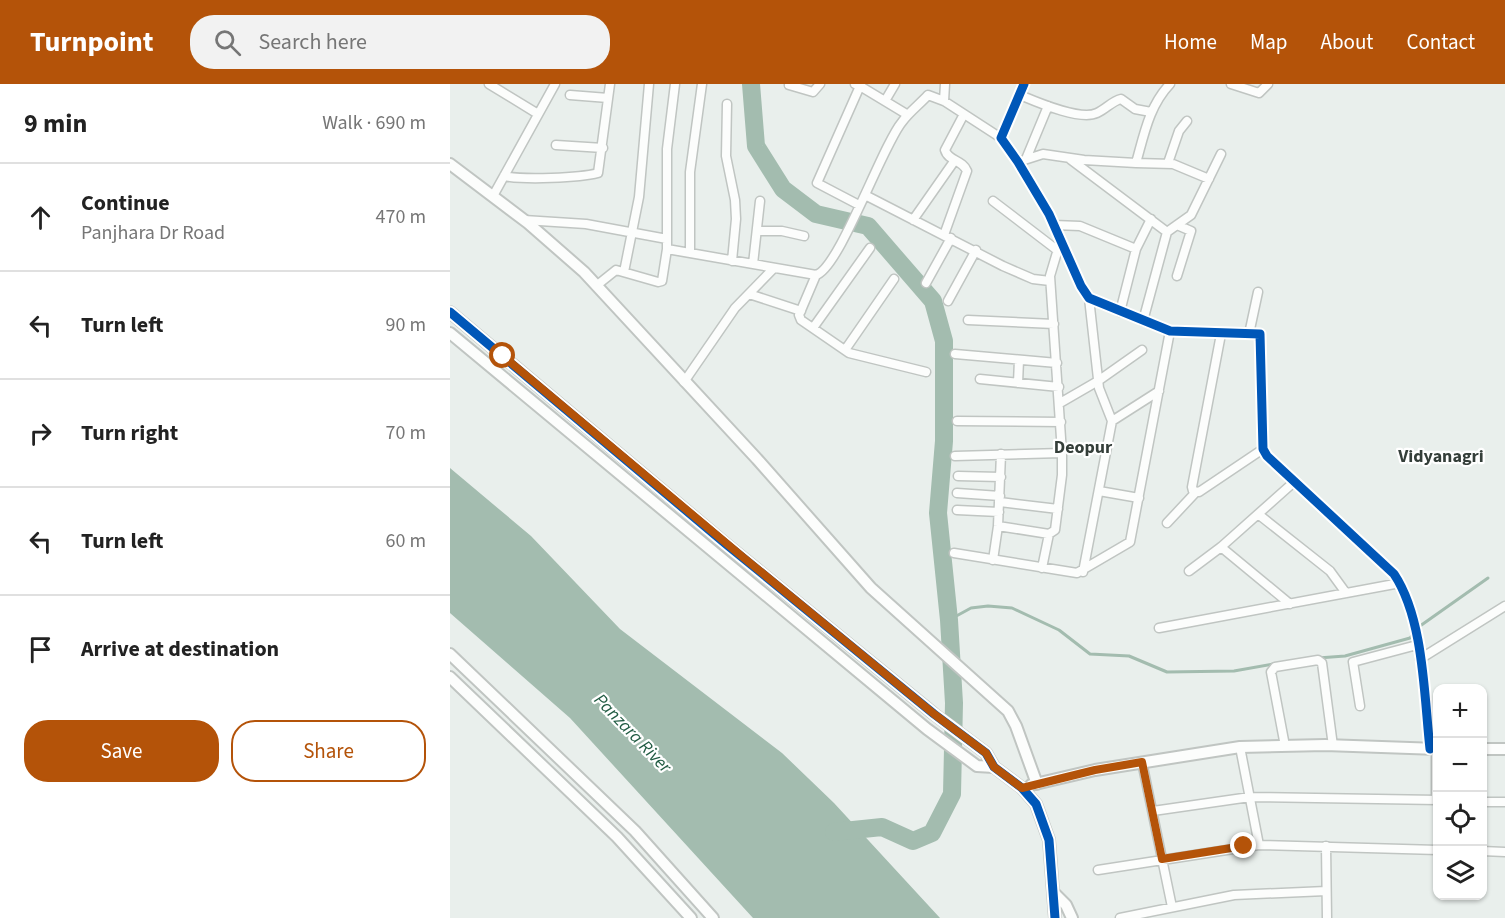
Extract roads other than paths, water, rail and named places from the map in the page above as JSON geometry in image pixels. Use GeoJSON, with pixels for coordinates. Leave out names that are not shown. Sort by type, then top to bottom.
{"type":"FeatureCollection","features":[{"type":"Feature","properties":{"kind":"street"},"geometry":{"type":"LineString","coordinates":[[489,84],[538,114]]}},
{"type":"Feature","properties":{"kind":"street"},"geometry":{"type":"LineString","coordinates":[[493,196],[555,84]]}},
{"type":"Feature","properties":{"kind":"street"},"geometry":{"type":"LineString","coordinates":[[504,176],[530,180],[546,176],[596,174],[600,171],[610,84]]}},
{"type":"Feature","properties":{"kind":"street"},"geometry":{"type":"LineString","coordinates":[[624,272],[639,197],[650,84]]}},
{"type":"Feature","properties":{"kind":"street"},"geometry":{"type":"LineString","coordinates":[[596,286],[612,272],[624,272],[658,282],[662,280],[667,249],[667,149],[675,84]]}},
{"type":"Feature","properties":{"kind":"street"},"geometry":{"type":"LineString","coordinates":[[690,253],[690,172],[702,84]]}},
{"type":"Feature","properties":{"kind":"street"},"geometry":{"type":"LineString","coordinates":[[789,86],[813,92],[820,84]]}},
{"type":"Feature","properties":{"kind":"street"},"geometry":{"type":"LineString","coordinates":[[885,101],[895,84]]}},
{"type":"Feature","properties":{"kind":"street"},"geometry":{"type":"LineString","coordinates":[[944,101],[945,84]]}},
{"type":"Feature","properties":{"kind":"street"},"geometry":{"type":"LineString","coordinates":[[1000,138],[1024,84]]}},
{"type":"Feature","properties":{"kind":"street"},"geometry":{"type":"LineString","coordinates":[[1136,163],[1151,112],[1158,96],[1170,84]]}},
{"type":"Feature","properties":{"kind":"street"},"geometry":{"type":"LineString","coordinates":[[1233,84],[1259,93],[1268,84]]}},
{"type":"Feature","properties":{"kind":"street"},"geometry":{"type":"LineString","coordinates":[[859,205],[816,183],[859,85],[908,115]]}},
{"type":"Feature","properties":{"kind":"street"},"geometry":{"type":"LineString","coordinates":[[570,95],[608,98]]}},
{"type":"Feature","properties":{"kind":"street"},"geometry":{"type":"LineString","coordinates":[[1020,95],[1048,106],[1094,115],[1121,99],[1136,109],[1151,112]]}},
{"type":"Feature","properties":{"kind":"street"},"geometry":{"type":"LineString","coordinates":[[926,372],[858,356],[845,350],[800,318],[801,310],[816,275],[825,270],[845,235],[901,122],[928,96],[944,101],[1000,138],[1022,161],[1061,239],[1081,286],[1089,298],[1098,381],[1112,421],[1083,572]]}},
{"type":"Feature","properties":{"kind":"street"},"geometry":{"type":"LineString","coordinates":[[727,104],[726,156],[735,200],[736,219],[732,261]]}},
{"type":"Feature","properties":{"kind":"street"},"geometry":{"type":"LineString","coordinates":[[1022,161],[1048,106]]}},
{"type":"Feature","properties":{"kind":"street"},"geometry":{"type":"LineString","coordinates":[[926,283],[948,236],[967,171],[964,165],[947,156],[945,150],[964,114]]}},
{"type":"Feature","properties":{"kind":"street"},"geometry":{"type":"LineString","coordinates":[[1168,163],[1179,131],[1187,121]]}},
{"type":"Feature","properties":{"kind":"street"},"geometry":{"type":"LineString","coordinates":[[556,145],[603,148]]}},
{"type":"Feature","properties":{"kind":"street"},"geometry":{"type":"LineString","coordinates":[[1022,161],[1042,154],[1070,159],[1168,163],[1209,179]]}},
{"type":"Feature","properties":{"kind":"street"},"geometry":{"type":"LineString","coordinates":[[1143,321],[1167,232],[1191,214],[1221,154]]}},
{"type":"Feature","properties":{"kind":"street"},"geometry":{"type":"LineString","coordinates":[[1070,159],[1167,232]]}},
{"type":"Feature","properties":{"kind":"street"},"geometry":{"type":"LineString","coordinates":[[913,220],[955,160]]}},
{"type":"Feature","properties":{"kind":"street"},"geometry":{"type":"LineString","coordinates":[[450,164],[524,220],[596,286],[871,588],[1008,711],[1016,726],[1037,784]]}},
{"type":"Feature","properties":{"kind":"street"},"geometry":{"type":"LineString","coordinates":[[865,195],[1019,273],[1050,281]]}},
{"type":"Feature","properties":{"kind":"street"},"geometry":{"type":"LineString","coordinates":[[753,264],[760,201]]}},
{"type":"Feature","properties":{"kind":"street"},"geometry":{"type":"LineString","coordinates":[[993,201],[1057,250]]}},
{"type":"Feature","properties":{"kind":"street"},"geometry":{"type":"LineString","coordinates":[[1120,312],[1137,249],[1151,219]]}},
{"type":"Feature","properties":{"kind":"street"},"geometry":{"type":"LineString","coordinates":[[524,220],[586,224],[667,239]]}},
{"type":"Feature","properties":{"kind":"street"},"geometry":{"type":"LineString","coordinates":[[1054,225],[1080,226],[1137,249]]}},
{"type":"Feature","properties":{"kind":"street"},"geometry":{"type":"LineString","coordinates":[[1177,225],[1191,231],[1177,276]]}},
{"type":"Feature","properties":{"kind":"street"},"geometry":{"type":"LineString","coordinates":[[758,231],[782,231],[804,236]]}},
{"type":"Feature","properties":{"kind":"street"},"geometry":{"type":"LineString","coordinates":[[998,526],[1049,534],[1055,530],[1062,453],[1050,281],[1061,239]]}},
{"type":"Feature","properties":{"kind":"street"},"geometry":{"type":"LineString","coordinates":[[813,328],[870,248]]}},
{"type":"Feature","properties":{"kind":"street"},"geometry":{"type":"LineString","coordinates":[[667,249],[816,275]]}},
{"type":"Feature","properties":{"kind":"street"},"geometry":{"type":"LineString","coordinates":[[948,302],[976,250]]}},
{"type":"Feature","properties":{"kind":"street"},"geometry":{"type":"LineString","coordinates":[[684,382],[735,308],[774,268]]}},
{"type":"Feature","properties":{"kind":"street"},"geometry":{"type":"LineString","coordinates":[[845,350],[894,279]]}},
{"type":"Feature","properties":{"kind":"street"},"geometry":{"type":"LineString","coordinates":[[1249,334],[1258,292]]}},
{"type":"Feature","properties":{"kind":"street"},"geometry":{"type":"LineString","coordinates":[[749,294],[801,310]]}},
{"type":"Feature","properties":{"kind":"street"},"geometry":{"type":"LineString","coordinates":[[1089,298],[1170,331],[1260,334],[1263,449],[1294,482],[1394,574],[1404,589],[1420,659],[1433,743]]}},
{"type":"Feature","properties":{"kind":"street"},"geometry":{"type":"LineString","coordinates":[[450,312],[934,714],[986,753],[994,767],[1022,788],[1036,804],[1044,819],[1050,840],[1055,918]]}},
{"type":"Feature","properties":{"kind":"street"},"geometry":{"type":"LineString","coordinates":[[969,320],[1054,324]]}},
{"type":"Feature","properties":{"kind":"street"},"geometry":{"type":"LineString","coordinates":[[954,553],[1072,573],[1083,572],[1130,542],[1170,331]]}},
{"type":"Feature","properties":{"kind":"street"},"geometry":{"type":"LineString","coordinates":[[450,333],[927,729],[977,766],[994,767]]}},
{"type":"Feature","properties":{"kind":"street"},"geometry":{"type":"LineString","coordinates":[[1196,492],[1192,488],[1221,334]]}},
{"type":"Feature","properties":{"kind":"street"},"geometry":{"type":"LineString","coordinates":[[1060,403],[1098,381],[1142,350]]}},
{"type":"Feature","properties":{"kind":"street"},"geometry":{"type":"LineString","coordinates":[[955,354],[1057,363]]}},
{"type":"Feature","properties":{"kind":"street"},"geometry":{"type":"LineString","coordinates":[[1018,383],[1019,360]]}},
{"type":"Feature","properties":{"kind":"street"},"geometry":{"type":"LineString","coordinates":[[980,380],[1059,387]]}},
{"type":"Feature","properties":{"kind":"street"},"geometry":{"type":"LineString","coordinates":[[1112,421],[1159,392]]}},
{"type":"Feature","properties":{"kind":"street"},"geometry":{"type":"LineString","coordinates":[[957,421],[1061,422]]}},
{"type":"Feature","properties":{"kind":"street"},"geometry":{"type":"LineString","coordinates":[[1167,523],[1196,492],[1263,449]]}},
{"type":"Feature","properties":{"kind":"street"},"geometry":{"type":"LineString","coordinates":[[955,456],[1062,453]]}},
{"type":"Feature","properties":{"kind":"street"},"geometry":{"type":"LineString","coordinates":[[993,560],[998,526],[1001,454]]}},
{"type":"Feature","properties":{"kind":"street"},"geometry":{"type":"LineString","coordinates":[[958,476],[1001,477]]}},
{"type":"Feature","properties":{"kind":"street"},"geometry":{"type":"LineString","coordinates":[[1189,571],[1221,547],[1294,482]]}},
{"type":"Feature","properties":{"kind":"street"},"geometry":{"type":"LineString","coordinates":[[1099,491],[1138,498]]}},
{"type":"Feature","properties":{"kind":"street"},"geometry":{"type":"LineString","coordinates":[[957,493],[1058,509]]}},
{"type":"Feature","properties":{"kind":"street"},"geometry":{"type":"LineString","coordinates":[[957,510],[999,512]]}},
{"type":"Feature","properties":{"kind":"street"},"geometry":{"type":"LineString","coordinates":[[1258,514],[1330,571],[1346,593]]}},
{"type":"Feature","properties":{"kind":"street"},"geometry":{"type":"LineString","coordinates":[[1042,568],[1049,534]]}},
{"type":"Feature","properties":{"kind":"street"},"geometry":{"type":"LineString","coordinates":[[1221,547],[1290,604]]}},
{"type":"Feature","properties":{"kind":"street"},"geometry":{"type":"LineString","coordinates":[[1160,627],[1400,583]]}},
{"type":"Feature","properties":{"kind":"street"},"geometry":{"type":"LineString","coordinates":[[1420,659],[1505,606]]}},
{"type":"Feature","properties":{"kind":"street"},"geometry":{"type":"LineString","coordinates":[[1360,706],[1353,662],[1417,645]]}},
{"type":"Feature","properties":{"kind":"street"},"geometry":{"type":"LineString","coordinates":[[450,654],[635,831],[713,918]]}},
{"type":"Feature","properties":{"kind":"street"},"geometry":{"type":"LineString","coordinates":[[1285,746],[1271,672],[1275,667],[1318,660],[1322,663],[1333,746]]}},
{"type":"Feature","properties":{"kind":"street"},"geometry":{"type":"LineString","coordinates":[[450,677],[617,837],[691,918]]}},
{"type":"Feature","properties":{"kind":"street"},"geometry":{"type":"LineString","coordinates":[[1022,788],[1142,762],[1240,747],[1333,746],[1433,749]]}},
{"type":"Feature","properties":{"kind":"street"},"geometry":{"type":"LineString","coordinates":[[1240,747],[1259,845]]}},
{"type":"Feature","properties":{"kind":"street"},"geometry":{"type":"LineString","coordinates":[[1487,749],[1505,749]]}},
{"type":"Feature","properties":{"kind":"street"},"geometry":{"type":"LineString","coordinates":[[1142,762],[1172,907]]}},
{"type":"Feature","properties":{"kind":"street"},"geometry":{"type":"LineString","coordinates":[[1153,811],[1250,797],[1433,800]]}},
{"type":"Feature","properties":{"kind":"street"},"geometry":{"type":"LineString","coordinates":[[1487,802],[1505,802]]}},
{"type":"Feature","properties":{"kind":"street"},"geometry":{"type":"LineString","coordinates":[[1098,870],[1259,845],[1433,850]]}},
{"type":"Feature","properties":{"kind":"street"},"geometry":{"type":"LineString","coordinates":[[1326,846],[1327,918]]}},
{"type":"Feature","properties":{"kind":"street"},"geometry":{"type":"LineString","coordinates":[[1487,851],[1505,852]]}},
{"type":"Feature","properties":{"kind":"street"},"geometry":{"type":"LineString","coordinates":[[1120,918],[1251,893],[1326,891]]}},
{"type":"Feature","properties":{"kind":"street"},"geometry":{"type":"LineString","coordinates":[[1055,894],[1066,905],[1072,918]]}},
{"type":"Feature","properties":{"kind":"water","name":"Panzara River"},"geometry":{"type":"Polygon","coordinates":[[[450,468],[531,536],[620,629],[782,753],[834,803],[940,918],[753,918],[570,718],[450,613],[450,468]]]}},
{"type":"Feature","properties":{"kind":"waterway"},"geometry":{"type":"LineString","coordinates":[[751,84],[756,146],[783,189],[816,214],[868,226],[933,301],[944,341],[944,441],[938,513],[949,620],[954,703],[952,794],[932,833],[913,841],[882,827],[834,832]]}},
{"type":"Feature","properties":{"kind":"waterway"},"geometry":{"type":"LineString","coordinates":[[1318,658],[1345,656],[1410,638],[1420,626],[1488,578]]}},
{"type":"Feature","properties":{"kind":"waterway"},"geometry":{"type":"LineString","coordinates":[[949,620],[971,608],[988,606],[1012,608],[1059,630],[1090,654],[1129,656],[1167,672],[1234,671],[1273,664]]}},
{"type":"Feature","properties":{"kind":"district","name":"Deopur"},"geometry":{"type":"Point","coordinates":[1083,447]}},
{"type":"Feature","properties":{"kind":"district","name":"Vidyanagri"},"geometry":{"type":"Point","coordinates":[1441,456]}}]}
